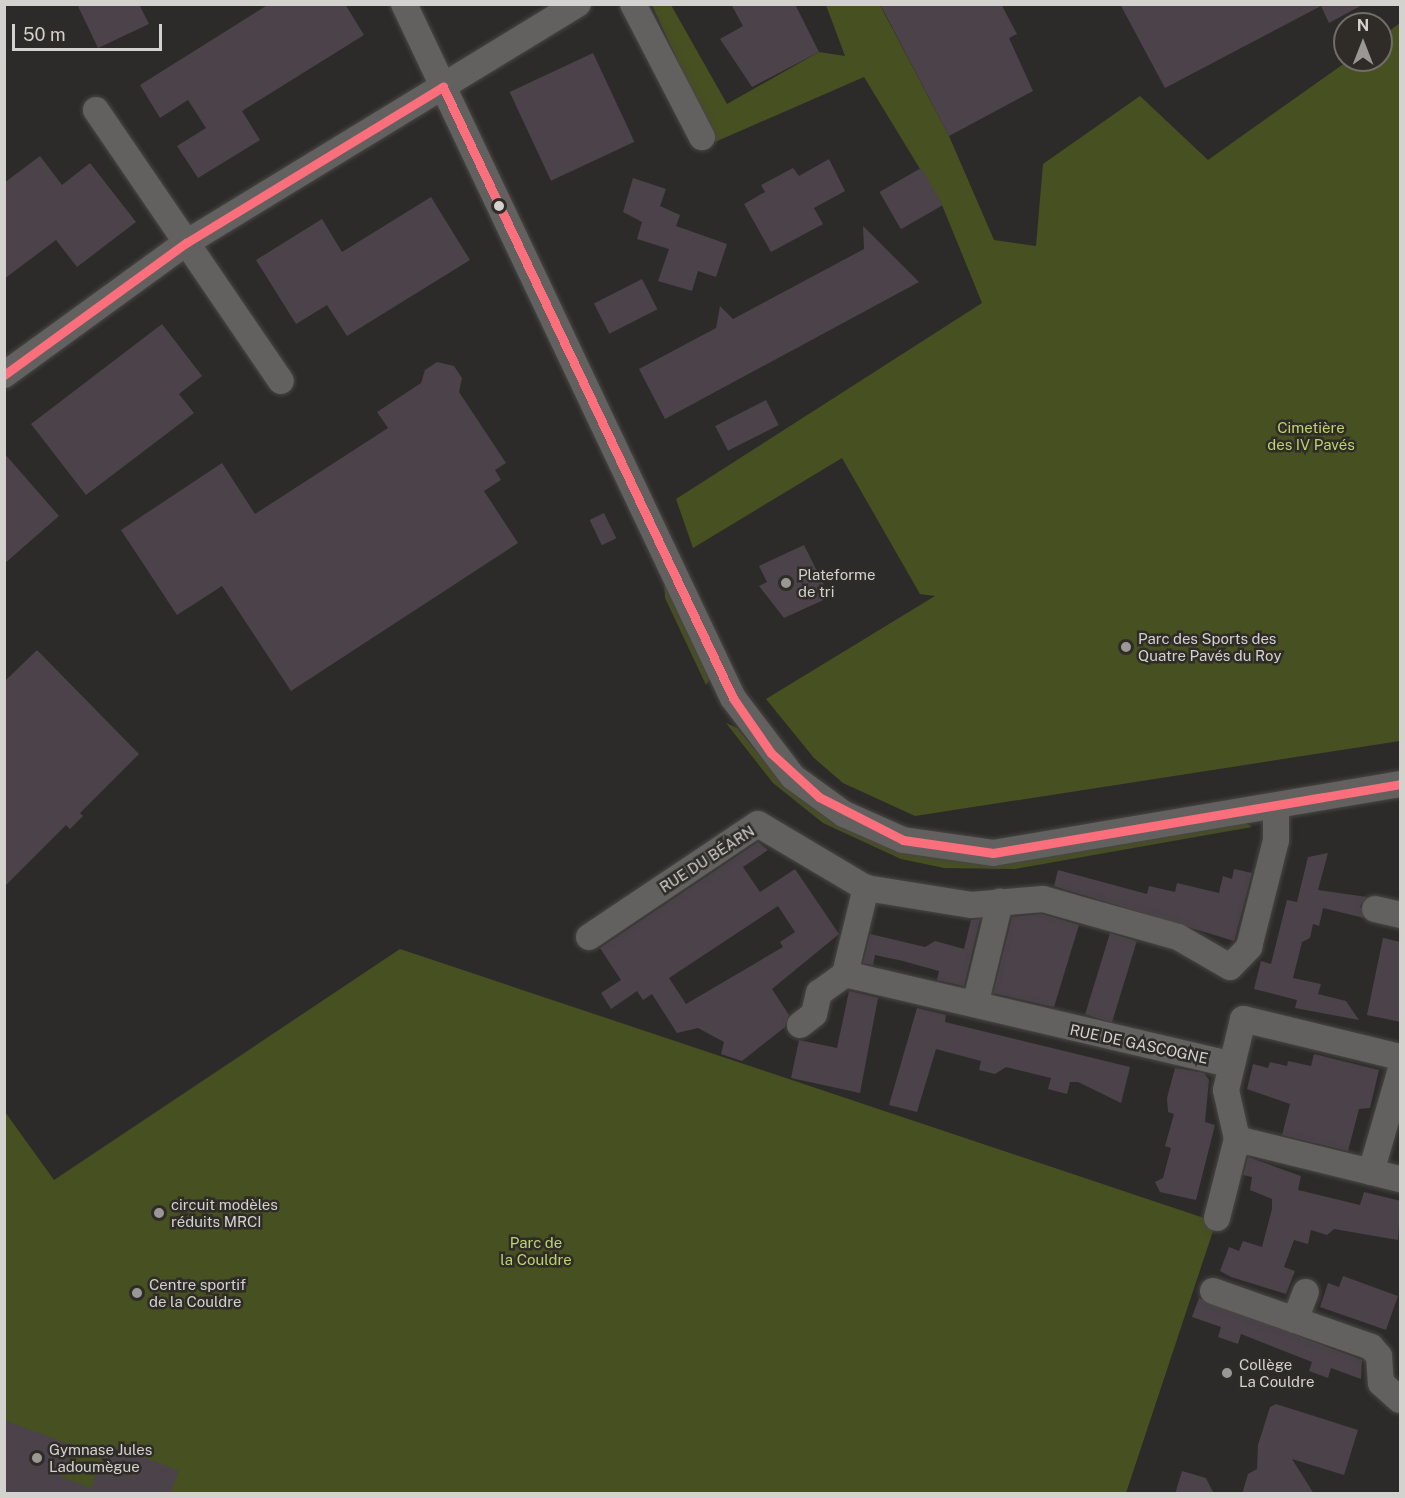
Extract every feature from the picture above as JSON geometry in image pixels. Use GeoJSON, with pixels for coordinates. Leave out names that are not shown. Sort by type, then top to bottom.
{"type":"FeatureCollection","features":[{"type":"Feature","properties":{"kind":"street"},"geometry":{"type":"LineString","coordinates":[[404,4],[733,698],[793,777],[871,828],[964,853],[1032,848],[1401,784]]}},
{"type":"Feature","properties":{"kind":"street"},"geometry":{"type":"LineString","coordinates":[[4,375],[186,243],[578,4]]}},
{"type":"Feature","properties":{"kind":"street"},"geometry":{"type":"LineString","coordinates":[[633,4],[702,137]]}},
{"type":"Feature","properties":{"kind":"street"},"geometry":{"type":"LineString","coordinates":[[96,110],[281,381]]}},
{"type":"Feature","properties":{"kind":"street","name":"RUE DU BÉARN"},"geometry":{"type":"LineString","coordinates":[[589,938],[758,824],[796,851],[866,888],[922,900],[1000,902],[1043,899],[1178,937],[1216,964],[1230,967],[1249,947],[1276,840],[1276,806]]}},
{"type":"Feature","properties":{"kind":"street"},"geometry":{"type":"LineString","coordinates":[[800,1024],[814,1014],[819,993],[845,974],[866,888]]}},
{"type":"Feature","properties":{"kind":"street"},"geometry":{"type":"LineString","coordinates":[[978,993],[1000,902]]}},
{"type":"Feature","properties":{"kind":"street"},"geometry":{"type":"LineString","coordinates":[[1376,909],[1401,915]]}},
{"type":"Feature","properties":{"kind":"street","name":"RUE DE GASCOGNE"},"geometry":{"type":"LineString","coordinates":[[845,974],[1230,1064]]}},
{"type":"Feature","properties":{"kind":"street"},"geometry":{"type":"LineString","coordinates":[[1217,1218],[1237,1139],[1226,1090],[1230,1064],[1243,1019],[1401,1057]]}},
{"type":"Feature","properties":{"kind":"street"},"geometry":{"type":"LineString","coordinates":[[1371,1172],[1401,1072]]}},
{"type":"Feature","properties":{"kind":"street"},"geometry":{"type":"LineString","coordinates":[[1237,1139],[1401,1179]]}},
{"type":"Feature","properties":{"kind":"street"},"geometry":{"type":"LineString","coordinates":[[1213,1291],[1371,1347],[1379,1356],[1381,1383],[1401,1400]]}},
{"type":"Feature","properties":{"kind":"street"},"geometry":{"type":"LineString","coordinates":[[1295,1320],[1306,1292]]}},
{"type":"Feature","properties":{"kind":"green space","name":"Cimetière des IV Pavés"},"geometry":{"type":"Polygon","coordinates":[[[652,5],[671,5],[727,104],[819,52],[845,56],[826,5],[880,5],[949,136],[994,240],[1036,246],[1043,164],[1140,96],[1208,160],[1333,71],[1393,72],[1393,28],[1400,23],[1400,741],[915,816],[843,783],[814,758],[766,699],[935,596],[920,594],[842,458],[693,548],[676,499],[982,303],[942,205],[864,77],[715,142],[652,5]]]}},
{"type":"Feature","properties":{"kind":"green space"},"geometry":{"type":"Polygon","coordinates":[[[664,578],[711,677],[706,685],[665,598],[664,578]]]}},
{"type":"Feature","properties":{"kind":"green space"},"geometry":{"type":"Polygon","coordinates":[[[726,723],[737,728],[777,776],[915,854],[984,864],[1246,823],[1252,827],[1015,869],[944,868],[901,859],[823,823],[773,783],[726,723]]]}},
{"type":"Feature","properties":{"kind":"green space","name":"Parc de la Couldre"},"geometry":{"type":"Polygon","coordinates":[[[400,949],[1216,1222],[1126,1493],[5,1493],[5,1112],[54,1180],[400,949]]]}},
{"type":"Feature","properties":{"kind":"building"},"geometry":{"type":"Polygon","coordinates":[[[77,4],[139,4],[149,24],[98,48],[77,4]]]}},
{"type":"Feature","properties":{"kind":"building"},"geometry":{"type":"Polygon","coordinates":[[[269,4],[345,4],[364,35],[242,111],[260,140],[198,178],[177,146],[206,128],[188,100],[160,118],[140,85],[269,4]]]}},
{"type":"Feature","properties":{"kind":"building"},"geometry":{"type":"Polygon","coordinates":[[[731,4],[795,4],[819,52],[752,87],[720,39],[743,26],[731,4]]]}},
{"type":"Feature","properties":{"kind":"building"},"geometry":{"type":"Polygon","coordinates":[[[880,4],[1001,4],[1017,34],[1009,38],[1033,91],[949,136],[880,4]]]}},
{"type":"Feature","properties":{"kind":"building"},"geometry":{"type":"Polygon","coordinates":[[[1120,4],[1364,4],[1349,12],[1333,12],[1333,21],[1329,23],[1321,6],[1165,88],[1120,4]]]}},
{"type":"Feature","properties":{"kind":"building"},"geometry":{"type":"Polygon","coordinates":[[[593,53],[634,142],[551,181],[510,92],[593,53]]]}},
{"type":"Feature","properties":{"kind":"building"},"geometry":{"type":"Polygon","coordinates":[[[40,156],[62,185],[90,163],[136,222],[77,267],[56,240],[4,279],[4,183],[40,156]]]}},
{"type":"Feature","properties":{"kind":"building"},"geometry":{"type":"Polygon","coordinates":[[[829,159],[845,191],[814,208],[823,224],[771,252],[744,204],[765,192],[761,185],[793,168],[799,176],[829,159]]]}},
{"type":"Feature","properties":{"kind":"building"},"geometry":{"type":"Polygon","coordinates":[[[921,168],[942,205],[901,229],[879,192],[921,168]]]}},
{"type":"Feature","properties":{"kind":"building"},"geometry":{"type":"Polygon","coordinates":[[[633,178],[666,189],[660,206],[680,215],[676,226],[727,244],[716,277],[698,271],[692,291],[658,281],[669,249],[637,239],[642,222],[623,212],[633,178]]]}},
{"type":"Feature","properties":{"kind":"building"},"geometry":{"type":"Polygon","coordinates":[[[431,197],[470,260],[347,336],[327,305],[296,324],[256,260],[322,219],[342,252],[431,197]]]}},
{"type":"Feature","properties":{"kind":"building"},"geometry":{"type":"Polygon","coordinates":[[[863,226],[919,282],[665,419],[639,369],[716,328],[720,306],[733,319],[864,249],[863,226]]]}},
{"type":"Feature","properties":{"kind":"building"},"geometry":{"type":"Polygon","coordinates":[[[642,279],[657,309],[609,334],[594,304],[642,279]]]}},
{"type":"Feature","properties":{"kind":"building"},"geometry":{"type":"Polygon","coordinates":[[[162,324],[202,376],[179,394],[194,413],[86,495],[31,424],[162,324]]]}},
{"type":"Feature","properties":{"kind":"building"},"geometry":{"type":"Polygon","coordinates":[[[437,362],[454,366],[462,378],[459,392],[506,463],[495,470],[501,480],[484,491],[518,543],[291,691],[222,586],[177,615],[121,530],[222,463],[255,514],[388,428],[377,412],[421,383],[425,370],[437,362]]]}},
{"type":"Feature","properties":{"kind":"building"},"geometry":{"type":"Polygon","coordinates":[[[766,400],[779,425],[728,451],[715,426],[766,400]]]}},
{"type":"Feature","properties":{"kind":"building"},"geometry":{"type":"Polygon","coordinates":[[[4,453],[59,516],[4,564],[4,453]]]}},
{"type":"Feature","properties":{"kind":"building"},"geometry":{"type":"Polygon","coordinates":[[[604,513],[616,538],[602,545],[590,520],[604,513]]]}},
{"type":"Feature","properties":{"kind":"building","name":"Plateforme de tri"},"geometry":{"type":"Polygon","coordinates":[[[804,545],[830,597],[784,618],[759,586],[767,582],[759,566],[804,545]]]}},
{"type":"Feature","properties":{"kind":"building"},"geometry":{"type":"Polygon","coordinates":[[[37,650],[139,754],[80,813],[83,816],[70,829],[66,825],[4,887],[4,682],[37,650]]]}},
{"type":"Feature","properties":{"kind":"building"},"geometry":{"type":"Polygon","coordinates":[[[758,842],[768,850],[743,867],[760,892],[795,869],[839,934],[772,989],[789,1015],[785,1027],[742,1061],[721,1054],[724,1042],[698,1028],[677,1033],[652,994],[643,1000],[637,991],[611,1009],[601,993],[621,980],[600,948],[758,842]],[[778,906],[669,978],[686,1004],[783,947],[780,942],[795,932],[778,906]]]}},
{"type":"Feature","properties":{"kind":"building"},"geometry":{"type":"Polygon","coordinates":[[[1328,853],[1318,890],[1367,897],[1360,906],[1364,918],[1323,908],[1319,926],[1313,924],[1310,938],[1302,942],[1293,978],[1321,984],[1318,994],[1346,1001],[1359,1020],[1295,1008],[1297,1000],[1254,989],[1261,961],[1271,964],[1287,900],[1297,902],[1308,857],[1328,853]]]}},
{"type":"Feature","properties":{"kind":"building"},"geometry":{"type":"Polygon","coordinates":[[[1234,869],[1252,873],[1234,941],[1054,886],[1058,870],[1147,894],[1149,886],[1175,892],[1177,883],[1219,893],[1223,876],[1232,879],[1234,869]]]}},
{"type":"Feature","properties":{"kind":"building"},"geometry":{"type":"Polygon","coordinates":[[[1042,914],[1079,925],[1054,1007],[993,993],[1012,917],[1042,914]]]}},
{"type":"Feature","properties":{"kind":"building"},"geometry":{"type":"Polygon","coordinates":[[[980,919],[964,986],[937,980],[939,971],[903,961],[875,955],[873,965],[863,963],[870,934],[925,947],[935,941],[964,949],[971,920],[980,919]]]}},
{"type":"Feature","properties":{"kind":"building"},"geometry":{"type":"Polygon","coordinates":[[[1110,933],[1137,941],[1112,1022],[1085,1014],[1110,933]]]}},
{"type":"Feature","properties":{"kind":"building"},"geometry":{"type":"Polygon","coordinates":[[[1383,938],[1401,942],[1401,1022],[1367,1015],[1383,938]]]}},
{"type":"Feature","properties":{"kind":"building"},"geometry":{"type":"Polygon","coordinates":[[[849,991],[878,998],[860,1093],[791,1078],[799,1040],[837,1048],[849,991]]]}},
{"type":"Feature","properties":{"kind":"building"},"geometry":{"type":"Polygon","coordinates":[[[917,1008],[946,1015],[945,1022],[1130,1067],[1121,1103],[1078,1082],[1070,1082],[1067,1094],[1048,1089],[1051,1078],[1006,1067],[995,1074],[979,1070],[981,1061],[936,1049],[917,1112],[889,1105],[917,1008]]]}},
{"type":"Feature","properties":{"kind":"building"},"geometry":{"type":"Polygon","coordinates":[[[1314,1054],[1379,1070],[1370,1108],[1359,1109],[1348,1151],[1282,1135],[1290,1104],[1247,1089],[1253,1064],[1268,1068],[1270,1062],[1287,1066],[1288,1061],[1311,1066],[1314,1054]]]}},
{"type":"Feature","properties":{"kind":"building"},"geometry":{"type":"Polygon","coordinates":[[[1175,1068],[1204,1073],[1209,1080],[1205,1122],[1215,1125],[1196,1200],[1160,1192],[1155,1182],[1163,1178],[1171,1148],[1165,1146],[1174,1114],[1168,1112],[1167,1098],[1175,1068]]]}},
{"type":"Feature","properties":{"kind":"building"},"geometry":{"type":"Polygon","coordinates":[[[1248,1157],[1301,1176],[1298,1190],[1360,1205],[1364,1192],[1401,1201],[1398,1240],[1334,1229],[1327,1235],[1311,1230],[1308,1244],[1294,1240],[1284,1267],[1295,1271],[1286,1294],[1231,1277],[1220,1271],[1229,1247],[1239,1251],[1243,1241],[1262,1247],[1272,1209],[1272,1199],[1250,1190],[1252,1177],[1243,1175],[1248,1157]]]}},
{"type":"Feature","properties":{"kind":"building"},"geometry":{"type":"Polygon","coordinates":[[[1343,1276],[1398,1296],[1386,1330],[1320,1307],[1328,1283],[1339,1287],[1343,1276]]]}},
{"type":"Feature","properties":{"kind":"building"},"geometry":{"type":"Polygon","coordinates":[[[1199,1298],[1362,1360],[1361,1379],[1331,1368],[1328,1378],[1309,1371],[1312,1362],[1241,1334],[1238,1344],[1218,1337],[1221,1327],[1192,1317],[1199,1298]]]}},
{"type":"Feature","properties":{"kind":"building"},"geometry":{"type":"Polygon","coordinates":[[[1276,1404],[1358,1430],[1344,1475],[1292,1459],[1314,1494],[1242,1494],[1248,1474],[1257,1469],[1258,1445],[1270,1407],[1276,1404]]]}},
{"type":"Feature","properties":{"kind":"building","name":"Gymnase Jules Ladoumègue"},"geometry":{"type":"Polygon","coordinates":[[[4,1420],[74,1446],[61,1477],[91,1488],[109,1444],[179,1471],[170,1494],[4,1494],[4,1420]]]}},
{"type":"Feature","properties":{"kind":"building"},"geometry":{"type":"Polygon","coordinates":[[[1182,1471],[1206,1478],[1214,1494],[1175,1494],[1182,1471]]]}},
{"type":"Feature","properties":{"kind":"transit line"},"geometry":{"type":"LineString","coordinates":[[443,87],[733,698],[771,753],[819,797],[903,840],[993,853],[1400,784]]}},
{"type":"Feature","properties":{"kind":"transit line"},"geometry":{"type":"LineString","coordinates":[[4,375],[186,243],[443,87]]}},
{"type":"Feature","properties":{"kind":"place","name":"Plateforme de tri"},"geometry":{"type":"Point","coordinates":[786,583]}},
{"type":"Feature","properties":{"kind":"place","name":"Parc des Sports des Quatre Pavés du Roy"},"geometry":{"type":"Point","coordinates":[1126,647]}},
{"type":"Feature","properties":{"kind":"place","name":"circuit modèles réduits MRCI"},"geometry":{"type":"Point","coordinates":[159,1213]}},
{"type":"Feature","properties":{"kind":"place","name":"Centre sportif de la Couldre"},"geometry":{"type":"Point","coordinates":[137,1293]}},
{"type":"Feature","properties":{"kind":"place","name":"Collège La Couldre"},"geometry":{"type":"Point","coordinates":[1227,1373]}},
{"type":"Feature","properties":{"kind":"place","name":"Gymnase Jules Ladoumègue"},"geometry":{"type":"Point","coordinates":[37,1458]}}]}
